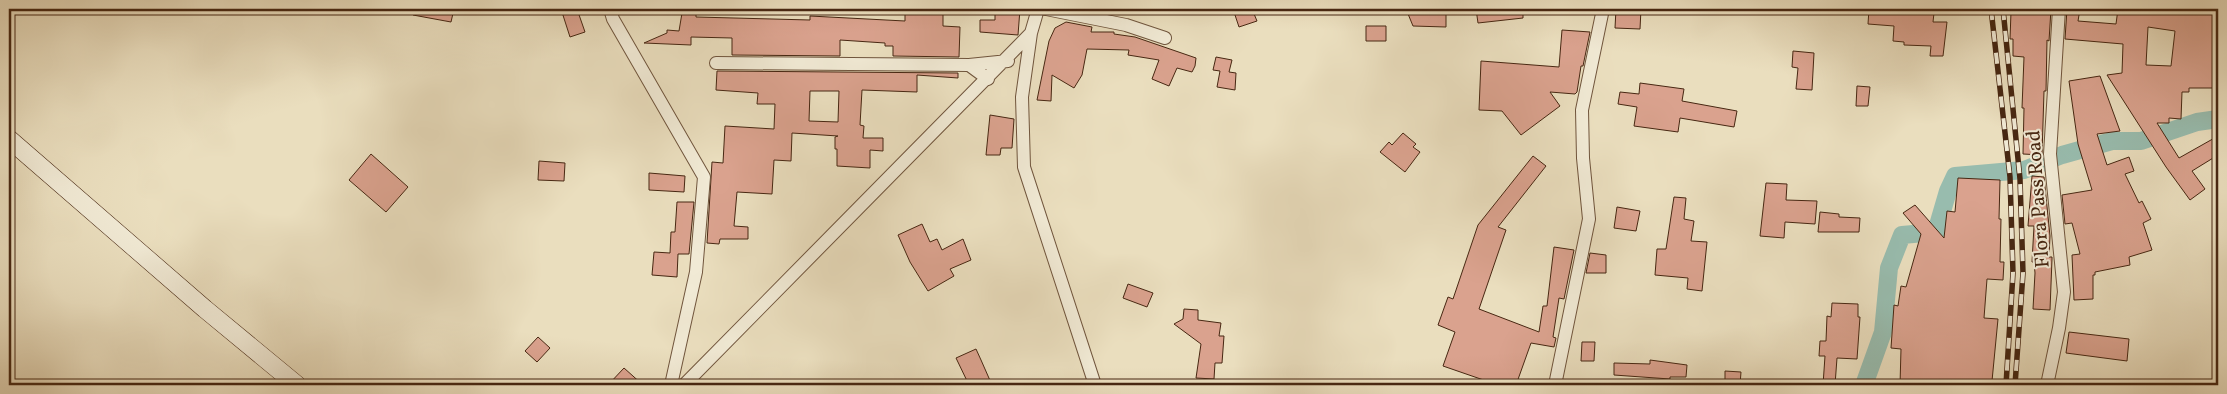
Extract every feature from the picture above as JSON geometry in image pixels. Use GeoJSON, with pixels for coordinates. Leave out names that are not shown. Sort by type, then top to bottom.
{"type":"FeatureCollection","features":[{"type":"Feature","properties":{"kind":"main road"},"geometry":{"type":"LineString","coordinates":[[9,140],[205,309],[297,385]]}},
{"type":"Feature","properties":{"kind":"street"},"geometry":{"type":"LineString","coordinates":[[610,9],[613,19],[704,177],[696,272],[671,385]]}},
{"type":"Feature","properties":{"kind":"street"},"geometry":{"type":"LineString","coordinates":[[1038,9],[1031,33],[1022,97],[1024,167],[1095,385]]}},
{"type":"Feature","properties":{"kind":"street"},"geometry":{"type":"LineString","coordinates":[[1046,9],[1126,25],[1165,38]]}},
{"type":"Feature","properties":{"kind":"street"},"geometry":{"type":"LineString","coordinates":[[1555,385],[1590,219],[1583,158],[1582,110],[1603,9]]}},
{"type":"Feature","properties":{"kind":"street","name":"Flora Pass Road"},"geometry":{"type":"LineString","coordinates":[[2048,385],[2064,292],[2050,154],[2060,9]]}},
{"type":"Feature","properties":{"kind":"street"},"geometry":{"type":"LineString","coordinates":[[684,385],[1031,33]]}},
{"type":"Feature","properties":{"kind":"street"},"geometry":{"type":"LineString","coordinates":[[716,63],[969,65],[1027,60]]}},
{"type":"Feature","properties":{"kind":"street"},"geometry":{"type":"LineString","coordinates":[[969,65],[988,78]]}},
{"type":"Feature","properties":{"kind":"building"},"geometry":{"type":"Polygon","coordinates":[[[414,9],[454,9],[451,22],[413,15],[414,9]]]}},
{"type":"Feature","properties":{"kind":"building"},"geometry":{"type":"Polygon","coordinates":[[[561,9],[577,9],[585,32],[570,37],[561,9]]]}},
{"type":"Feature","properties":{"kind":"building"},"geometry":{"type":"Polygon","coordinates":[[[995,9],[1020,9],[1018,35],[980,32],[980,20],[995,20],[995,9]]]}},
{"type":"Feature","properties":{"kind":"building"},"geometry":{"type":"Polygon","coordinates":[[[1233,9],[1252,9],[1257,21],[1239,27],[1233,9]]]}},
{"type":"Feature","properties":{"kind":"building"},"geometry":{"type":"Polygon","coordinates":[[[1406,9],[1446,9],[1446,27],[1413,26],[1406,9]]]}},
{"type":"Feature","properties":{"kind":"building"},"geometry":{"type":"Polygon","coordinates":[[[1476,9],[1523,9],[1523,18],[1478,23],[1476,9]]]}},
{"type":"Feature","properties":{"kind":"building"},"geometry":{"type":"Polygon","coordinates":[[[1616,9],[1641,9],[1640,29],[1615,28],[1616,9]]]}},
{"type":"Feature","properties":{"kind":"building"},"geometry":{"type":"Polygon","coordinates":[[[1869,9],[1923,9],[1923,12],[1934,13],[1933,22],[1947,22],[1943,56],[1930,56],[1931,46],[1904,45],[1904,42],[1893,41],[1894,26],[1868,24],[1869,9]]]}},
{"type":"Feature","properties":{"kind":"building"},"geometry":{"type":"Polygon","coordinates":[[[2026,9],[2051,9],[2049,41],[2047,40],[2042,155],[2023,154],[2024,57],[2013,56],[2013,39],[2010,39],[2011,12],[2026,13],[2026,9]]]}},
{"type":"Feature","properties":{"kind":"building"},"geometry":{"type":"Polygon","coordinates":[[[2067,9],[2080,9],[2078,21],[2116,24],[2118,9],[2218,9],[2218,56],[2213,88],[2189,88],[2189,92],[2182,92],[2181,119],[2169,118],[2169,123],[2157,123],[2179,158],[2218,136],[2218,155],[2192,171],[2205,189],[2190,200],[2166,167],[2107,75],[2122,73],[2123,44],[2065,39],[2067,9]],[[2148,27],[2146,65],[2171,66],[2175,31],[2148,27]]]}},
{"type":"Feature","properties":{"kind":"building"},"geometry":{"type":"Polygon","coordinates":[[[682,13],[696,14],[696,17],[810,20],[810,16],[905,21],[905,13],[943,14],[943,26],[960,27],[959,57],[893,56],[893,46],[885,46],[885,43],[840,40],[840,56],[732,55],[732,38],[691,37],[691,45],[644,43],[667,33],[667,30],[679,31],[682,13]]]}},
{"type":"Feature","properties":{"kind":"building"},"geometry":{"type":"Polygon","coordinates":[[[1066,22],[1092,27],[1091,32],[1114,32],[1114,34],[1135,37],[1196,58],[1195,66],[1192,72],[1177,68],[1169,86],[1152,79],[1159,60],[1128,55],[1129,50],[1087,49],[1082,75],[1074,88],[1052,75],[1051,101],[1037,100],[1049,41],[1055,28],[1066,22]]]}},
{"type":"Feature","properties":{"kind":"building"},"geometry":{"type":"Polygon","coordinates":[[[1366,26],[1386,26],[1386,41],[1366,41],[1366,26]]]}},
{"type":"Feature","properties":{"kind":"building"},"geometry":{"type":"Polygon","coordinates":[[[1562,30],[1590,32],[1575,94],[1550,92],[1560,106],[1521,135],[1502,111],[1479,110],[1481,61],[1559,67],[1562,30]]]}},
{"type":"Feature","properties":{"kind":"building"},"geometry":{"type":"Polygon","coordinates":[[[1793,51],[1814,53],[1812,90],[1796,89],[1798,68],[1792,67],[1793,51]]]}},
{"type":"Feature","properties":{"kind":"building"},"geometry":{"type":"Polygon","coordinates":[[[1216,57],[1232,60],[1229,72],[1236,73],[1235,90],[1217,87],[1220,71],[1213,70],[1216,57]]]}},
{"type":"Feature","properties":{"kind":"building"},"geometry":{"type":"Polygon","coordinates":[[[717,71],[958,73],[958,78],[917,75],[917,92],[862,90],[860,125],[864,126],[863,138],[883,138],[883,151],[870,150],[870,168],[837,166],[835,137],[838,136],[792,133],[791,161],[774,160],[772,194],[737,192],[734,226],[748,227],[748,239],[720,239],[719,244],[707,243],[712,162],[723,163],[725,126],[774,129],[775,104],[757,104],[758,93],[716,90],[717,71]],[[810,91],[809,121],[838,122],[839,91],[810,91]]]}},
{"type":"Feature","properties":{"kind":"building"},"geometry":{"type":"Polygon","coordinates":[[[2100,76],[2120,131],[2097,134],[2107,165],[2129,157],[2134,171],[2125,174],[2139,203],[2142,201],[2151,219],[2143,223],[2152,250],[2129,257],[2130,265],[2095,272],[2095,275],[2093,275],[2093,299],[2074,300],[2072,255],[2080,254],[2072,223],[2065,224],[2062,195],[2092,190],[2078,144],[2069,81],[2100,76]]]}},
{"type":"Feature","properties":{"kind":"building"},"geometry":{"type":"Polygon","coordinates":[[[1640,83],[1684,89],[1682,101],[1737,111],[1734,127],[1680,118],[1678,132],[1634,126],[1637,107],[1618,104],[1620,92],[1639,94],[1640,83]]]}},
{"type":"Feature","properties":{"kind":"building"},"geometry":{"type":"Polygon","coordinates":[[[1857,86],[1870,87],[1868,106],[1856,106],[1857,86]]]}},
{"type":"Feature","properties":{"kind":"building"},"geometry":{"type":"Polygon","coordinates":[[[990,115],[1014,119],[1012,148],[1001,148],[1000,155],[986,155],[990,115]]]}},
{"type":"Feature","properties":{"kind":"building"},"geometry":{"type":"Polygon","coordinates":[[[1403,133],[1416,144],[1413,147],[1420,152],[1405,172],[1380,152],[1389,142],[1392,145],[1403,133]]]}},
{"type":"Feature","properties":{"kind":"building"},"geometry":{"type":"Polygon","coordinates":[[[371,154],[408,187],[386,212],[349,180],[371,154]]]}},
{"type":"Feature","properties":{"kind":"building"},"geometry":{"type":"Polygon","coordinates":[[[1533,156],[1546,166],[1498,227],[1506,230],[1479,309],[1539,332],[1543,306],[1547,306],[1554,247],[1574,250],[1564,299],[1559,298],[1553,337],[1556,338],[1554,347],[1531,343],[1516,385],[1498,385],[1443,366],[1455,332],[1438,325],[1448,297],[1453,299],[1478,225],[1533,156]]]}},
{"type":"Feature","properties":{"kind":"building"},"geometry":{"type":"Polygon","coordinates":[[[539,161],[565,163],[564,181],[538,180],[539,161]]]}},
{"type":"Feature","properties":{"kind":"building"},"geometry":{"type":"Polygon","coordinates":[[[649,173],[685,176],[684,192],[649,190],[649,173]]]}},
{"type":"Feature","properties":{"kind":"building"},"geometry":{"type":"Polygon","coordinates":[[[2032,176],[2044,177],[2050,236],[2049,257],[2052,257],[2050,310],[2033,309],[2035,273],[2034,262],[2032,262],[2034,226],[2028,226],[2032,176]]]}},
{"type":"Feature","properties":{"kind":"building"},"geometry":{"type":"Polygon","coordinates":[[[1958,178],[2000,180],[2000,262],[2004,262],[2003,280],[1987,279],[1984,318],[1998,319],[1992,381],[1988,381],[1988,385],[1900,385],[1901,349],[1891,348],[1894,305],[1898,306],[1901,286],[1906,287],[1921,234],[1903,213],[1915,205],[1944,238],[1947,211],[1955,212],[1958,178]]]}},
{"type":"Feature","properties":{"kind":"building"},"geometry":{"type":"Polygon","coordinates":[[[1766,183],[1787,184],[1786,200],[1817,201],[1815,224],[1785,222],[1784,238],[1760,236],[1766,183]]]}},
{"type":"Feature","properties":{"kind":"building"},"geometry":{"type":"Polygon","coordinates":[[[1674,197],[1686,198],[1684,219],[1694,221],[1691,241],[1707,242],[1702,291],[1687,289],[1688,278],[1655,275],[1657,249],[1666,249],[1674,197]]]}},
{"type":"Feature","properties":{"kind":"building"},"geometry":{"type":"Polygon","coordinates":[[[677,202],[694,202],[689,254],[678,254],[677,277],[652,275],[654,252],[670,253],[671,232],[675,232],[677,202]]]}},
{"type":"Feature","properties":{"kind":"building"},"geometry":{"type":"Polygon","coordinates":[[[1617,207],[1640,211],[1636,231],[1614,228],[1617,207]]]}},
{"type":"Feature","properties":{"kind":"building"},"geometry":{"type":"Polygon","coordinates":[[[1820,212],[1839,214],[1839,217],[1860,218],[1859,232],[1818,232],[1820,212]]]}},
{"type":"Feature","properties":{"kind":"building"},"geometry":{"type":"Polygon","coordinates":[[[922,224],[930,242],[937,239],[942,250],[963,239],[971,260],[950,269],[954,276],[928,291],[910,262],[898,235],[922,224]]]}},
{"type":"Feature","properties":{"kind":"building"},"geometry":{"type":"Polygon","coordinates":[[[1590,253],[1606,255],[1606,273],[1586,273],[1590,253]]]}},
{"type":"Feature","properties":{"kind":"building"},"geometry":{"type":"Polygon","coordinates":[[[1128,284],[1153,293],[1147,307],[1123,298],[1128,284]]]}},
{"type":"Feature","properties":{"kind":"building"},"geometry":{"type":"Polygon","coordinates":[[[1832,303],[1858,304],[1858,317],[1860,317],[1857,359],[1837,358],[1835,385],[1823,385],[1825,356],[1819,356],[1820,341],[1826,341],[1827,316],[1831,317],[1832,303]]]}},
{"type":"Feature","properties":{"kind":"building"},"geometry":{"type":"Polygon","coordinates":[[[1184,309],[1198,310],[1198,320],[1221,323],[1219,336],[1224,336],[1222,363],[1215,363],[1214,379],[1196,378],[1201,344],[1174,324],[1183,319],[1184,309]]]}},
{"type":"Feature","properties":{"kind":"building"},"geometry":{"type":"Polygon","coordinates":[[[2069,332],[2129,339],[2127,361],[2066,353],[2069,332]]]}},
{"type":"Feature","properties":{"kind":"building"},"geometry":{"type":"Polygon","coordinates":[[[538,337],[550,348],[537,362],[525,351],[538,337]]]}},
{"type":"Feature","properties":{"kind":"building"},"geometry":{"type":"Polygon","coordinates":[[[1582,342],[1595,342],[1594,361],[1581,361],[1582,342]]]}},
{"type":"Feature","properties":{"kind":"building"},"geometry":{"type":"Polygon","coordinates":[[[976,349],[992,385],[969,385],[956,358],[976,349]]]}},
{"type":"Feature","properties":{"kind":"building"},"geometry":{"type":"Polygon","coordinates":[[[1650,360],[1687,365],[1686,377],[1670,377],[1670,379],[1614,375],[1614,363],[1650,364],[1650,360]]]}},
{"type":"Feature","properties":{"kind":"building"},"geometry":{"type":"Polygon","coordinates":[[[624,368],[643,385],[608,385],[624,368]]]}},
{"type":"Feature","properties":{"kind":"building"},"geometry":{"type":"Polygon","coordinates":[[[1725,371],[1741,372],[1740,385],[1725,385],[1725,371]]]}},
{"type":"Feature","properties":{"kind":"waterway"},"geometry":{"type":"LineString","coordinates":[[1864,385],[1883,332],[1889,268],[1902,235],[1936,232],[1948,191],[1955,176],[2024,170],[2062,155],[2112,141],[2141,141],[2197,122],[2218,119]]}},
{"type":"Feature","properties":{"kind":"railway"},"geometry":{"type":"LineString","coordinates":[[1991,9],[2010,177],[2013,273],[2006,385]]}},
{"type":"Feature","properties":{"kind":"railway"},"geometry":{"type":"LineString","coordinates":[[2003,9],[2020,179],[2023,273],[2015,385]]}}]}
